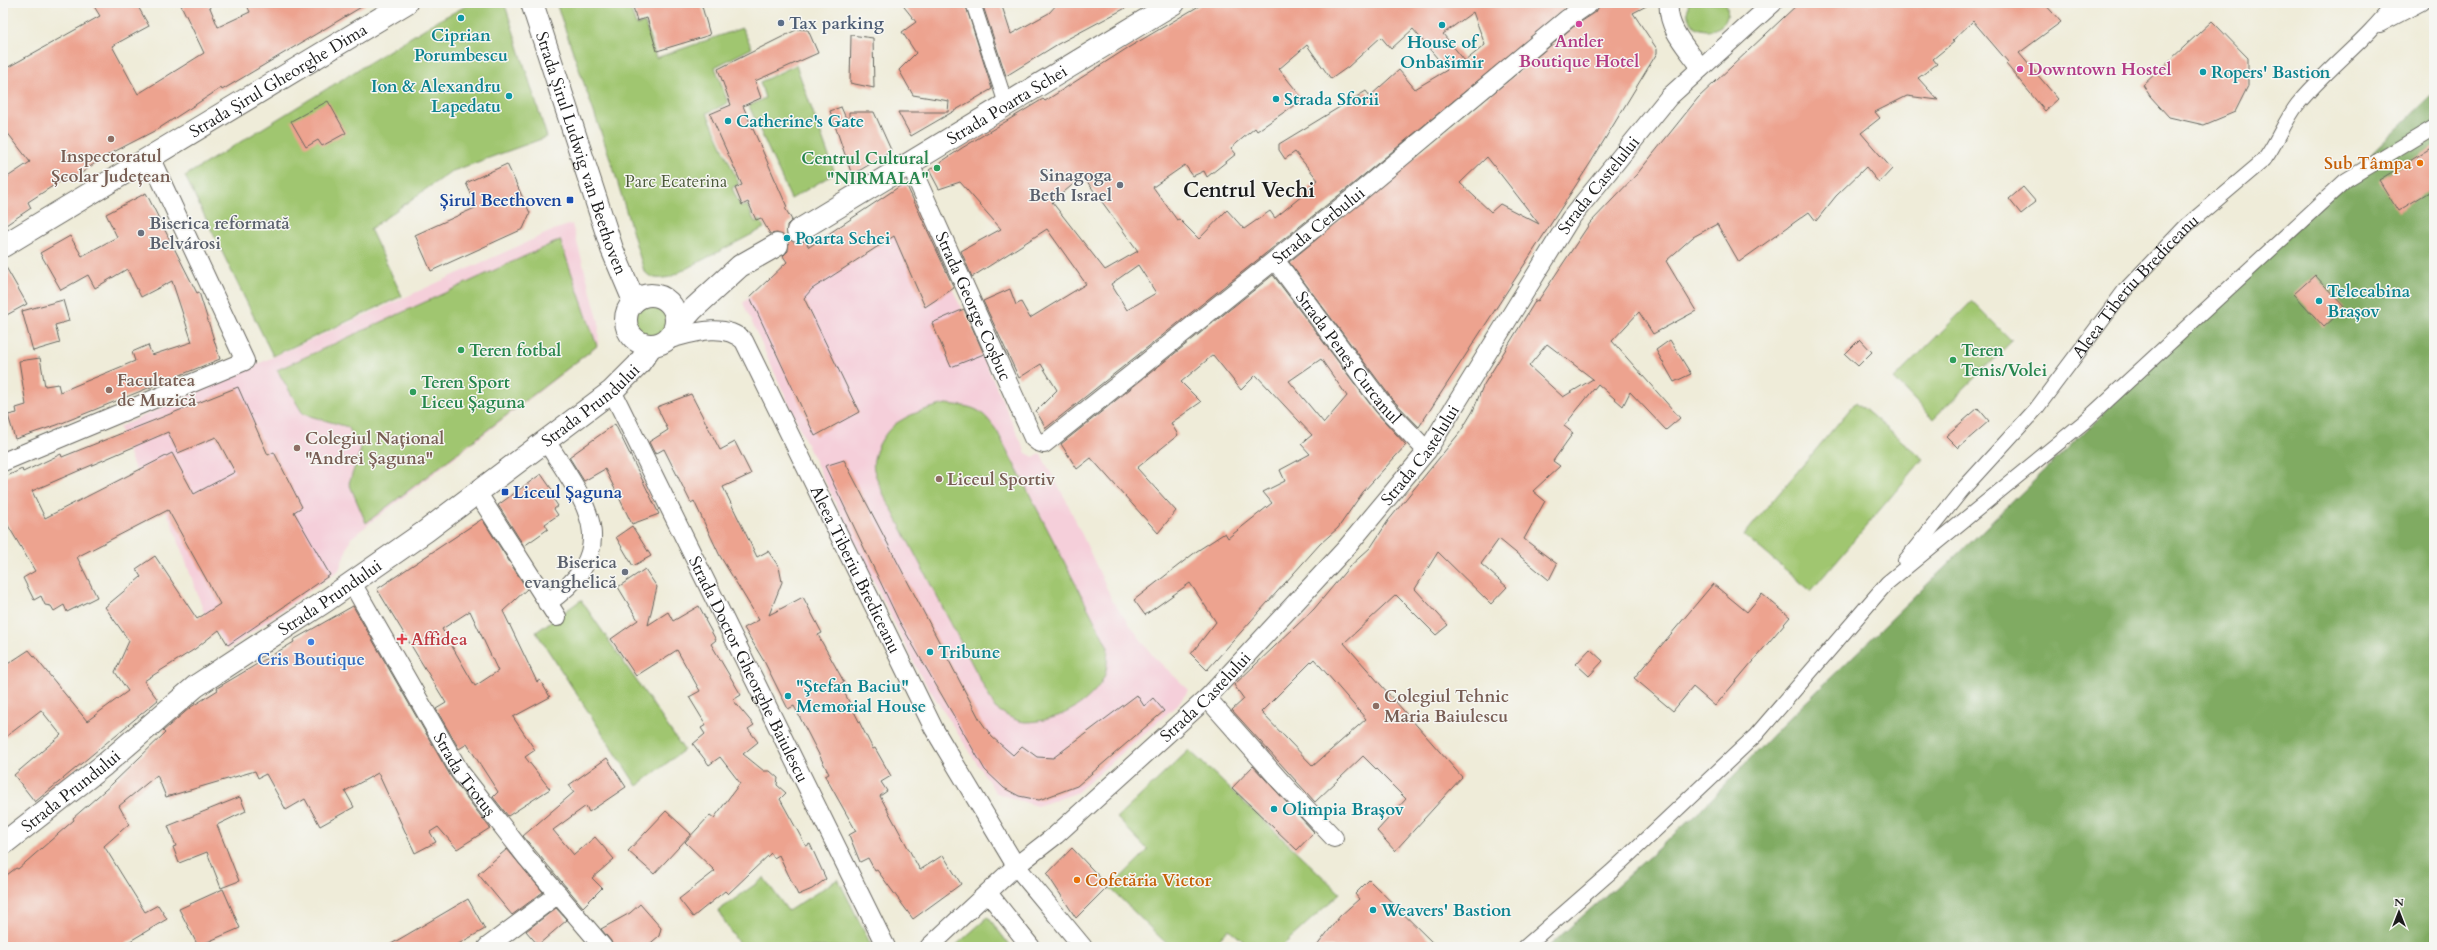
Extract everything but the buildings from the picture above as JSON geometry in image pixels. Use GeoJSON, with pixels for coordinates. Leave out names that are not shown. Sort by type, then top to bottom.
{"type":"FeatureCollection","features":[{"type":"Feature","properties":{"kind":"street","name":"Strada Șirul Gheorghe Dima"},"geometry":{"type":"LineString","coordinates":[[3,246],[406,3]]}},
{"type":"Feature","properties":{"kind":"street","name":"Strada Șirul Ludwig van Beethoven"},"geometry":{"type":"LineString","coordinates":[[532,3],[609,241],[634,301]]}},
{"type":"Feature","properties":{"kind":"street"},"geometry":{"type":"LineString","coordinates":[[973,3],[1006,104]]}},
{"type":"Feature","properties":{"kind":"street","name":"Strada Poarta Schei"},"geometry":{"type":"LineString","coordinates":[[798,230],[1174,3]]}},
{"type":"Feature","properties":{"kind":"street","name":"Strada Cerbului"},"geometry":{"type":"LineString","coordinates":[[1044,444],[1355,196],[1567,19],[1590,3]]}},
{"type":"Feature","properties":{"kind":"street"},"geometry":{"type":"LineString","coordinates":[[1669,3],[1668,11],[1672,26],[1701,68]]}},
{"type":"Feature","properties":{"kind":"street","name":"Aleea Tiberiu Brediceanu"},"geometry":{"type":"LineString","coordinates":[[1887,583],[1962,490],[2036,408],[2125,290],[2186,226],[2264,160],[2275,147],[2296,107],[2319,80],[2378,26],[2394,3]]}},
{"type":"Feature","properties":{"kind":"street"},"geometry":{"type":"LineString","coordinates":[[2378,26],[2422,3]]}},
{"type":"Feature","properties":{"kind":"street","name":"Strada Castelului"},"geometry":{"type":"LineString","coordinates":[[929,947],[988,893],[1019,869],[1207,698],[1347,547],[1427,451],[1570,219],[1669,97],[1767,5]]}},
{"type":"Feature","properties":{"kind":"street"},"geometry":{"type":"LineString","coordinates":[[1525,947],[1612,872],[1756,735],[1887,583],[2084,422],[2346,180],[2434,127]]}},
{"type":"Feature","properties":{"kind":"street"},"geometry":{"type":"LineString","coordinates":[[3,462],[245,361],[150,157]]}},
{"type":"Feature","properties":{"kind":"street","name":"Strada George Coșbuc"},"geometry":{"type":"LineString","coordinates":[[909,162],[1033,438],[1044,444]]}},
{"type":"Feature","properties":{"kind":"street"},"geometry":{"type":"LineString","coordinates":[[664,338],[676,313],[666,299],[650,294],[634,301],[626,316],[630,333],[643,344],[664,338],[737,268],[777,245]]}},
{"type":"Feature","properties":{"kind":"street","name":"Strada Peneș Curcanul"},"geometry":{"type":"LineString","coordinates":[[1275,260],[1384,406],[1427,451]]}},
{"type":"Feature","properties":{"kind":"street","name":"Aleea Tiberiu Brediceanu"},"geometry":{"type":"LineString","coordinates":[[664,338],[704,331],[722,330],[739,336],[744,341],[934,729],[1019,869],[1083,947]]}},
{"type":"Feature","properties":{"kind":"street","name":"Strada Prundului"},"geometry":{"type":"LineString","coordinates":[[3,844],[104,765],[196,686],[352,583],[612,391],[664,338]]}},
{"type":"Feature","properties":{"kind":"street","name":"Strada Doctor Gheorghe Baiulescu"},"geometry":{"type":"LineString","coordinates":[[612,391],[886,947]]}},
{"type":"Feature","properties":{"kind":"street"},"geometry":{"type":"LineString","coordinates":[[477,492],[552,610],[585,564],[593,546],[593,528],[583,499],[546,441]]}},
{"type":"Feature","properties":{"kind":"street","name":"Strada Trotuș"},"geometry":{"type":"LineString","coordinates":[[352,583],[460,772],[558,894],[603,947]]}},
{"type":"Feature","properties":{"kind":"street"},"geometry":{"type":"LineString","coordinates":[[1207,698],[1283,784],[1334,838]]}},
{"type":"Feature","properties":{"kind":"street"},"geometry":{"type":"LineString","coordinates":[[988,893],[1032,947]]}},
{"type":"Feature","properties":{"kind":"street"},"geometry":{"type":"LineString","coordinates":[[487,947],[558,894]]}},
{"type":"Feature","properties":{"kind":"shaded area","name":"Liceul Sportiv"},"geometry":{"type":"Polygon","coordinates":[[[905,183],[1026,453],[1034,457],[1040,453],[1066,500],[1113,602],[1153,656],[1189,690],[1177,705],[1076,793],[1037,806],[996,793],[919,673],[811,453],[743,303],[787,262],[905,183]]]}},
{"type":"Feature","properties":{"kind":"shaded area","name":"Colegiul Național \"Andrei Șaguna\""},"geometry":{"type":"Polygon","coordinates":[[[572,224],[599,322],[598,346],[351,538],[339,570],[228,649],[205,615],[171,521],[144,469],[135,470],[119,427],[556,229],[572,224]]]}},
{"type":"Feature","properties":{"kind":"green space"},"geometry":{"type":"Polygon","coordinates":[[[472,3],[501,3],[506,8],[547,137],[450,172],[370,229],[402,296],[273,356],[185,176],[437,21],[472,3]]]}},
{"type":"Feature","properties":{"kind":"green space","name":"Parc Ecaterina"},"geometry":{"type":"Polygon","coordinates":[[[556,3],[629,3],[636,25],[645,23],[656,58],[742,28],[752,48],[715,67],[728,103],[707,113],[739,184],[732,188],[741,207],[747,205],[755,222],[760,220],[764,228],[670,277],[656,278],[650,276],[644,271],[613,167],[556,3]]]}},
{"type":"Feature","properties":{"kind":"green space"},"geometry":{"type":"Polygon","coordinates":[[[1689,3],[1726,3],[1727,15],[1724,23],[1716,28],[1708,30],[1699,28],[1691,23],[1688,15],[1689,3]]]}},
{"type":"Feature","properties":{"kind":"green space"},"geometry":{"type":"Polygon","coordinates":[[[796,65],[835,173],[791,199],[749,106],[765,98],[760,82],[796,65]]]}},
{"type":"Feature","properties":{"kind":"green space"},"geometry":{"type":"Polygon","coordinates":[[[2434,93],[2434,947],[1548,947],[1700,811],[1778,729],[2434,93]]]}},
{"type":"Feature","properties":{"kind":"green space","name":"Teren Sport Liceu Șaguna"},"geometry":{"type":"Polygon","coordinates":[[[560,240],[597,346],[366,523],[349,483],[361,449],[348,427],[303,414],[277,370],[560,240]]]}},
{"type":"Feature","properties":{"kind":"green space","name":"Teren Tenis/Volei"},"geometry":{"type":"Polygon","coordinates":[[[1972,301],[2012,341],[1933,419],[1894,379],[1972,301]]]}},
{"type":"Feature","properties":{"kind":"green space"},"geometry":{"type":"Polygon","coordinates":[[[655,302],[664,307],[668,313],[668,327],[664,333],[655,338],[647,338],[638,333],[634,327],[633,316],[638,307],[644,303],[655,302]]]}},
{"type":"Feature","properties":{"kind":"green space"},"geometry":{"type":"Polygon","coordinates":[[[1856,402],[1923,459],[1811,591],[1744,535],[1856,402]]]}},
{"type":"Feature","properties":{"kind":"green space"},"geometry":{"type":"Polygon","coordinates":[[[946,404],[964,406],[976,410],[986,417],[997,431],[1108,647],[1105,674],[1098,687],[1081,704],[1060,715],[1048,719],[1025,722],[1013,719],[995,708],[883,493],[876,476],[873,464],[874,457],[880,442],[889,430],[895,424],[911,415],[946,404]]]}},
{"type":"Feature","properties":{"kind":"green space"},"geometry":{"type":"Polygon","coordinates":[[[581,600],[684,750],[637,786],[536,632],[581,600]]]}},
{"type":"Feature","properties":{"kind":"green space"},"geometry":{"type":"Polygon","coordinates":[[[1189,750],[1340,893],[1281,947],[1250,947],[1229,929],[1212,947],[1170,947],[1110,888],[1148,850],[1117,818],[1189,750]]]}},
{"type":"Feature","properties":{"kind":"green space"},"geometry":{"type":"Polygon","coordinates":[[[764,878],[788,911],[838,879],[872,947],[736,947],[739,944],[718,911],[764,878]]]}},
{"type":"Feature","properties":{"kind":"green space"},"geometry":{"type":"Polygon","coordinates":[[[988,917],[1011,947],[954,947],[988,917]]]}},
{"type":"Feature","properties":{"kind":"place","name":"Ciprian Porumbescu"},"geometry":{"type":"Point","coordinates":[461,18]}},
{"type":"Feature","properties":{"kind":"place","name":"Tax parking"},"geometry":{"type":"Point","coordinates":[781,23]}},
{"type":"Feature","properties":{"kind":"place","name":"Antler Boutique Hotel"},"geometry":{"type":"Point","coordinates":[1579,24]}},
{"type":"Feature","properties":{"kind":"place","name":"House of Onbašimir"},"geometry":{"type":"Point","coordinates":[1442,25]}},
{"type":"Feature","properties":{"kind":"place","name":"Downtown Hostel"},"geometry":{"type":"Point","coordinates":[2020,69]}},
{"type":"Feature","properties":{"kind":"place","name":"Ropers' Bastion"},"geometry":{"type":"Point","coordinates":[2203,72]}},
{"type":"Feature","properties":{"kind":"place","name":"Ion & Alexandru Lapedatu"},"geometry":{"type":"Point","coordinates":[509,96]}},
{"type":"Feature","properties":{"kind":"place","name":"Strada Sforii"},"geometry":{"type":"Point","coordinates":[1276,99]}},
{"type":"Feature","properties":{"kind":"place","name":"Catherine's Gate"},"geometry":{"type":"Point","coordinates":[728,121]}},
{"type":"Feature","properties":{"kind":"place","name":"Inspectoratul Școlar Județean"},"geometry":{"type":"Point","coordinates":[111,139]}},
{"type":"Feature","properties":{"kind":"place","name":"Sub Tâmpa"},"geometry":{"type":"Point","coordinates":[2420,163]}},
{"type":"Feature","properties":{"kind":"place","name":"Centrul Cultural \"NIRMALA\""},"geometry":{"type":"Point","coordinates":[937,168]}},
{"type":"Feature","properties":{"kind":"place","name":"Sinagoga Beth Israel"},"geometry":{"type":"Point","coordinates":[1120,185]}},
{"type":"Feature","properties":{"kind":"place","name":"Șirul Beethoven"},"geometry":{"type":"Point","coordinates":[570,200]}},
{"type":"Feature","properties":{"kind":"place","name":"Biserica reformată Belvárosi"},"geometry":{"type":"Point","coordinates":[141,233]}},
{"type":"Feature","properties":{"kind":"place","name":"Poarta Schei"},"geometry":{"type":"Point","coordinates":[787,238]}},
{"type":"Feature","properties":{"kind":"place","name":"Telecabina Brașov"},"geometry":{"type":"Point","coordinates":[2319,301]}},
{"type":"Feature","properties":{"kind":"place","name":"Teren fotbal"},"geometry":{"type":"Point","coordinates":[461,350]}},
{"type":"Feature","properties":{"kind":"place","name":"Teren Tenis/Volei"},"geometry":{"type":"Point","coordinates":[1953,360]}},
{"type":"Feature","properties":{"kind":"place","name":"Facultatea de Muzică"},"geometry":{"type":"Point","coordinates":[109,390]}},
{"type":"Feature","properties":{"kind":"place","name":"Teren Sport Liceu Șaguna"},"geometry":{"type":"Point","coordinates":[413,392]}},
{"type":"Feature","properties":{"kind":"place","name":"Colegiul Național \"Andrei Șaguna\""},"geometry":{"type":"Point","coordinates":[297,448]}},
{"type":"Feature","properties":{"kind":"place","name":"Liceul Sportiv"},"geometry":{"type":"Point","coordinates":[939,479]}},
{"type":"Feature","properties":{"kind":"place","name":"Liceul Șaguna"},"geometry":{"type":"Point","coordinates":[505,492]}},
{"type":"Feature","properties":{"kind":"place","name":"Biserica evanghelică"},"geometry":{"type":"Point","coordinates":[625,572]}},
{"type":"Feature","properties":{"kind":"place","name":"Affidea"},"geometry":{"type":"Point","coordinates":[402,639]}},
{"type":"Feature","properties":{"kind":"place","name":"Cris Boutique"},"geometry":{"type":"Point","coordinates":[311,642]}},
{"type":"Feature","properties":{"kind":"place","name":"Tribune"},"geometry":{"type":"Point","coordinates":[930,652]}},
{"type":"Feature","properties":{"kind":"place","name":"\"Ştefan Baciu\" Memorial House"},"geometry":{"type":"Point","coordinates":[788,696]}},
{"type":"Feature","properties":{"kind":"place","name":"Colegiul Tehnic Maria Baiulescu"},"geometry":{"type":"Point","coordinates":[1376,706]}},
{"type":"Feature","properties":{"kind":"place","name":"Olimpia Brașov"},"geometry":{"type":"Point","coordinates":[1274,809]}},
{"type":"Feature","properties":{"kind":"place","name":"Cofetăria Victor"},"geometry":{"type":"Point","coordinates":[1077,880]}},
{"type":"Feature","properties":{"kind":"place","name":"Weavers' Bastion"},"geometry":{"type":"Point","coordinates":[1373,910]}},
{"type":"Feature","properties":{"kind":"district","name":"Centrul Vechi"},"geometry":{"type":"Point","coordinates":[1249,190]}}]}
